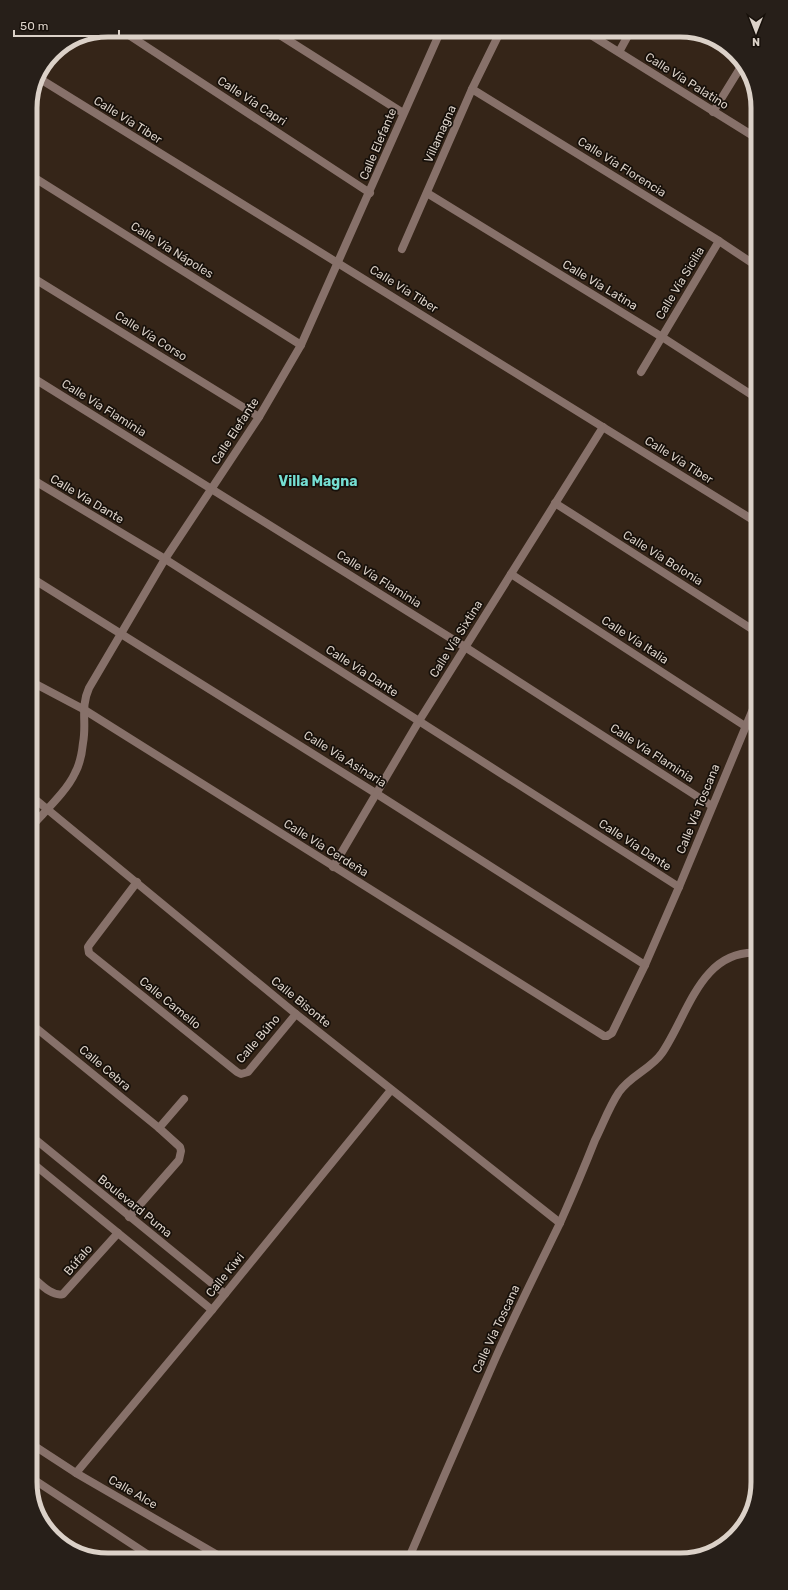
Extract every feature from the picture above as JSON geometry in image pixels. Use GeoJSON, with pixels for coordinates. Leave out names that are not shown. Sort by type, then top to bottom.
{"type":"FeatureCollection","features":[{"type":"Feature","properties":{"kind":"street","name":"Calle Vía Capri"},"geometry":{"type":"LineString","coordinates":[[132,37],[370,193]]}},
{"type":"Feature","properties":{"kind":"street"},"geometry":{"type":"LineString","coordinates":[[283,37],[403,113]]}},
{"type":"Feature","properties":{"kind":"street","name":"Calle Elefante"},"geometry":{"type":"LineString","coordinates":[[37,820],[66,787],[76,772],[84,741],[85,723],[83,709],[85,697],[89,688],[165,559],[259,417],[301,345],[370,193],[435,37]]}},
{"type":"Feature","properties":{"kind":"street","name":"Villamagna"},"geometry":{"type":"LineString","coordinates":[[402,249],[472,89],[498,37]]}},
{"type":"Feature","properties":{"kind":"street","name":"Calle Vía Palatino"},"geometry":{"type":"LineString","coordinates":[[594,37],[751,135]]}},
{"type":"Feature","properties":{"kind":"street"},"geometry":{"type":"LineString","coordinates":[[619,52],[627,37]]}},
{"type":"Feature","properties":{"kind":"street"},"geometry":{"type":"LineString","coordinates":[[713,112],[739,70]]}},
{"type":"Feature","properties":{"kind":"street","name":"Calle Vía Tiber"},"geometry":{"type":"LineString","coordinates":[[42,82],[339,263],[751,519]]}},
{"type":"Feature","properties":{"kind":"street","name":"Calle Vía Florencia"},"geometry":{"type":"LineString","coordinates":[[472,89],[719,241],[751,262]]}},
{"type":"Feature","properties":{"kind":"street","name":"Calle Vía Nápoles"},"geometry":{"type":"LineString","coordinates":[[37,179],[301,345]]}},
{"type":"Feature","properties":{"kind":"street","name":"Calle Vía Latina"},"geometry":{"type":"LineString","coordinates":[[427,193],[662,337],[751,394]]}},
{"type":"Feature","properties":{"kind":"street","name":"Calle Vía Sicilia"},"geometry":{"type":"LineString","coordinates":[[641,372],[719,241]]}},
{"type":"Feature","properties":{"kind":"street","name":"Calle Vía Corso"},"geometry":{"type":"LineString","coordinates":[[37,280],[259,417]]}},
{"type":"Feature","properties":{"kind":"street","name":"Calle Vía Flaminia"},"geometry":{"type":"LineString","coordinates":[[37,380],[465,647],[712,806]]}},
{"type":"Feature","properties":{"kind":"street","name":"Calle Vía Sixtina"},"geometry":{"type":"LineString","coordinates":[[333,867],[419,721],[603,427]]}},
{"type":"Feature","properties":{"kind":"street","name":"Calle Vía Dante"},"geometry":{"type":"LineString","coordinates":[[37,482],[165,559],[679,887]]}},
{"type":"Feature","properties":{"kind":"street","name":"Calle Vía Bolonia"},"geometry":{"type":"LineString","coordinates":[[555,503],[751,629]]}},
{"type":"Feature","properties":{"kind":"street","name":"Calle Vía Italia"},"geometry":{"type":"LineString","coordinates":[[511,574],[745,726]]}},
{"type":"Feature","properties":{"kind":"street","name":"Calle Vía Asinaria"},"geometry":{"type":"LineString","coordinates":[[37,581],[377,794],[646,965]]}},
{"type":"Feature","properties":{"kind":"street","name":"Calle Vía Cerdeña"},"geometry":{"type":"LineString","coordinates":[[37,685],[83,709],[600,1034],[607,1036]]}},
{"type":"Feature","properties":{"kind":"street","name":"Calle Vía Toscana"},"geometry":{"type":"LineString","coordinates":[[607,1036],[612,1033],[646,965],[751,713]]}},
{"type":"Feature","properties":{"kind":"street","name":"Calle Bisonte"},"geometry":{"type":"LineString","coordinates":[[37,800],[296,1014],[560,1223]]}},
{"type":"Feature","properties":{"kind":"street","name":"Calle Camello"},"geometry":{"type":"LineString","coordinates":[[137,882],[90,944],[88,947],[89,953],[237,1072]]}},
{"type":"Feature","properties":{"kind":"street","name":"Calle Vía Toscana"},"geometry":{"type":"LineString","coordinates":[[411,1553],[496,1356],[560,1223],[608,1110],[626,1083],[649,1067],[662,1052],[702,982],[712,969],[734,955],[751,952]]}},
{"type":"Feature","properties":{"kind":"street","name":"Calle Búho"},"geometry":{"type":"LineString","coordinates":[[237,1072],[241,1074],[248,1072],[296,1014]]}},
{"type":"Feature","properties":{"kind":"street","name":"Calle Cebra"},"geometry":{"type":"LineString","coordinates":[[37,1027],[177,1143],[181,1151],[179,1160],[129,1217]]}},
{"type":"Feature","properties":{"kind":"street","name":"Calle Kiwi"},"geometry":{"type":"LineString","coordinates":[[76,1473],[212,1310],[391,1090]]}},
{"type":"Feature","properties":{"kind":"street"},"geometry":{"type":"LineString","coordinates":[[159,1128],[184,1099]]}},
{"type":"Feature","properties":{"kind":"street","name":"Boulevard Puma"},"geometry":{"type":"LineString","coordinates":[[37,1141],[225,1294]]}},
{"type":"Feature","properties":{"kind":"street"},"geometry":{"type":"LineString","coordinates":[[37,1166],[212,1310]]}},
{"type":"Feature","properties":{"kind":"street","name":"Búfalo"},"geometry":{"type":"LineString","coordinates":[[37,1280],[58,1295],[67,1292],[118,1232]]}},
{"type":"Feature","properties":{"kind":"street","name":"Calle Alce"},"geometry":{"type":"LineString","coordinates":[[37,1448],[76,1473],[214,1553]]}},
{"type":"Feature","properties":{"kind":"street"},"geometry":{"type":"LineString","coordinates":[[37,1482],[145,1553]]}},
{"type":"Feature","properties":{"kind":"district","name":"Villa Magna"},"geometry":{"type":"Point","coordinates":[318,481]}}]}
